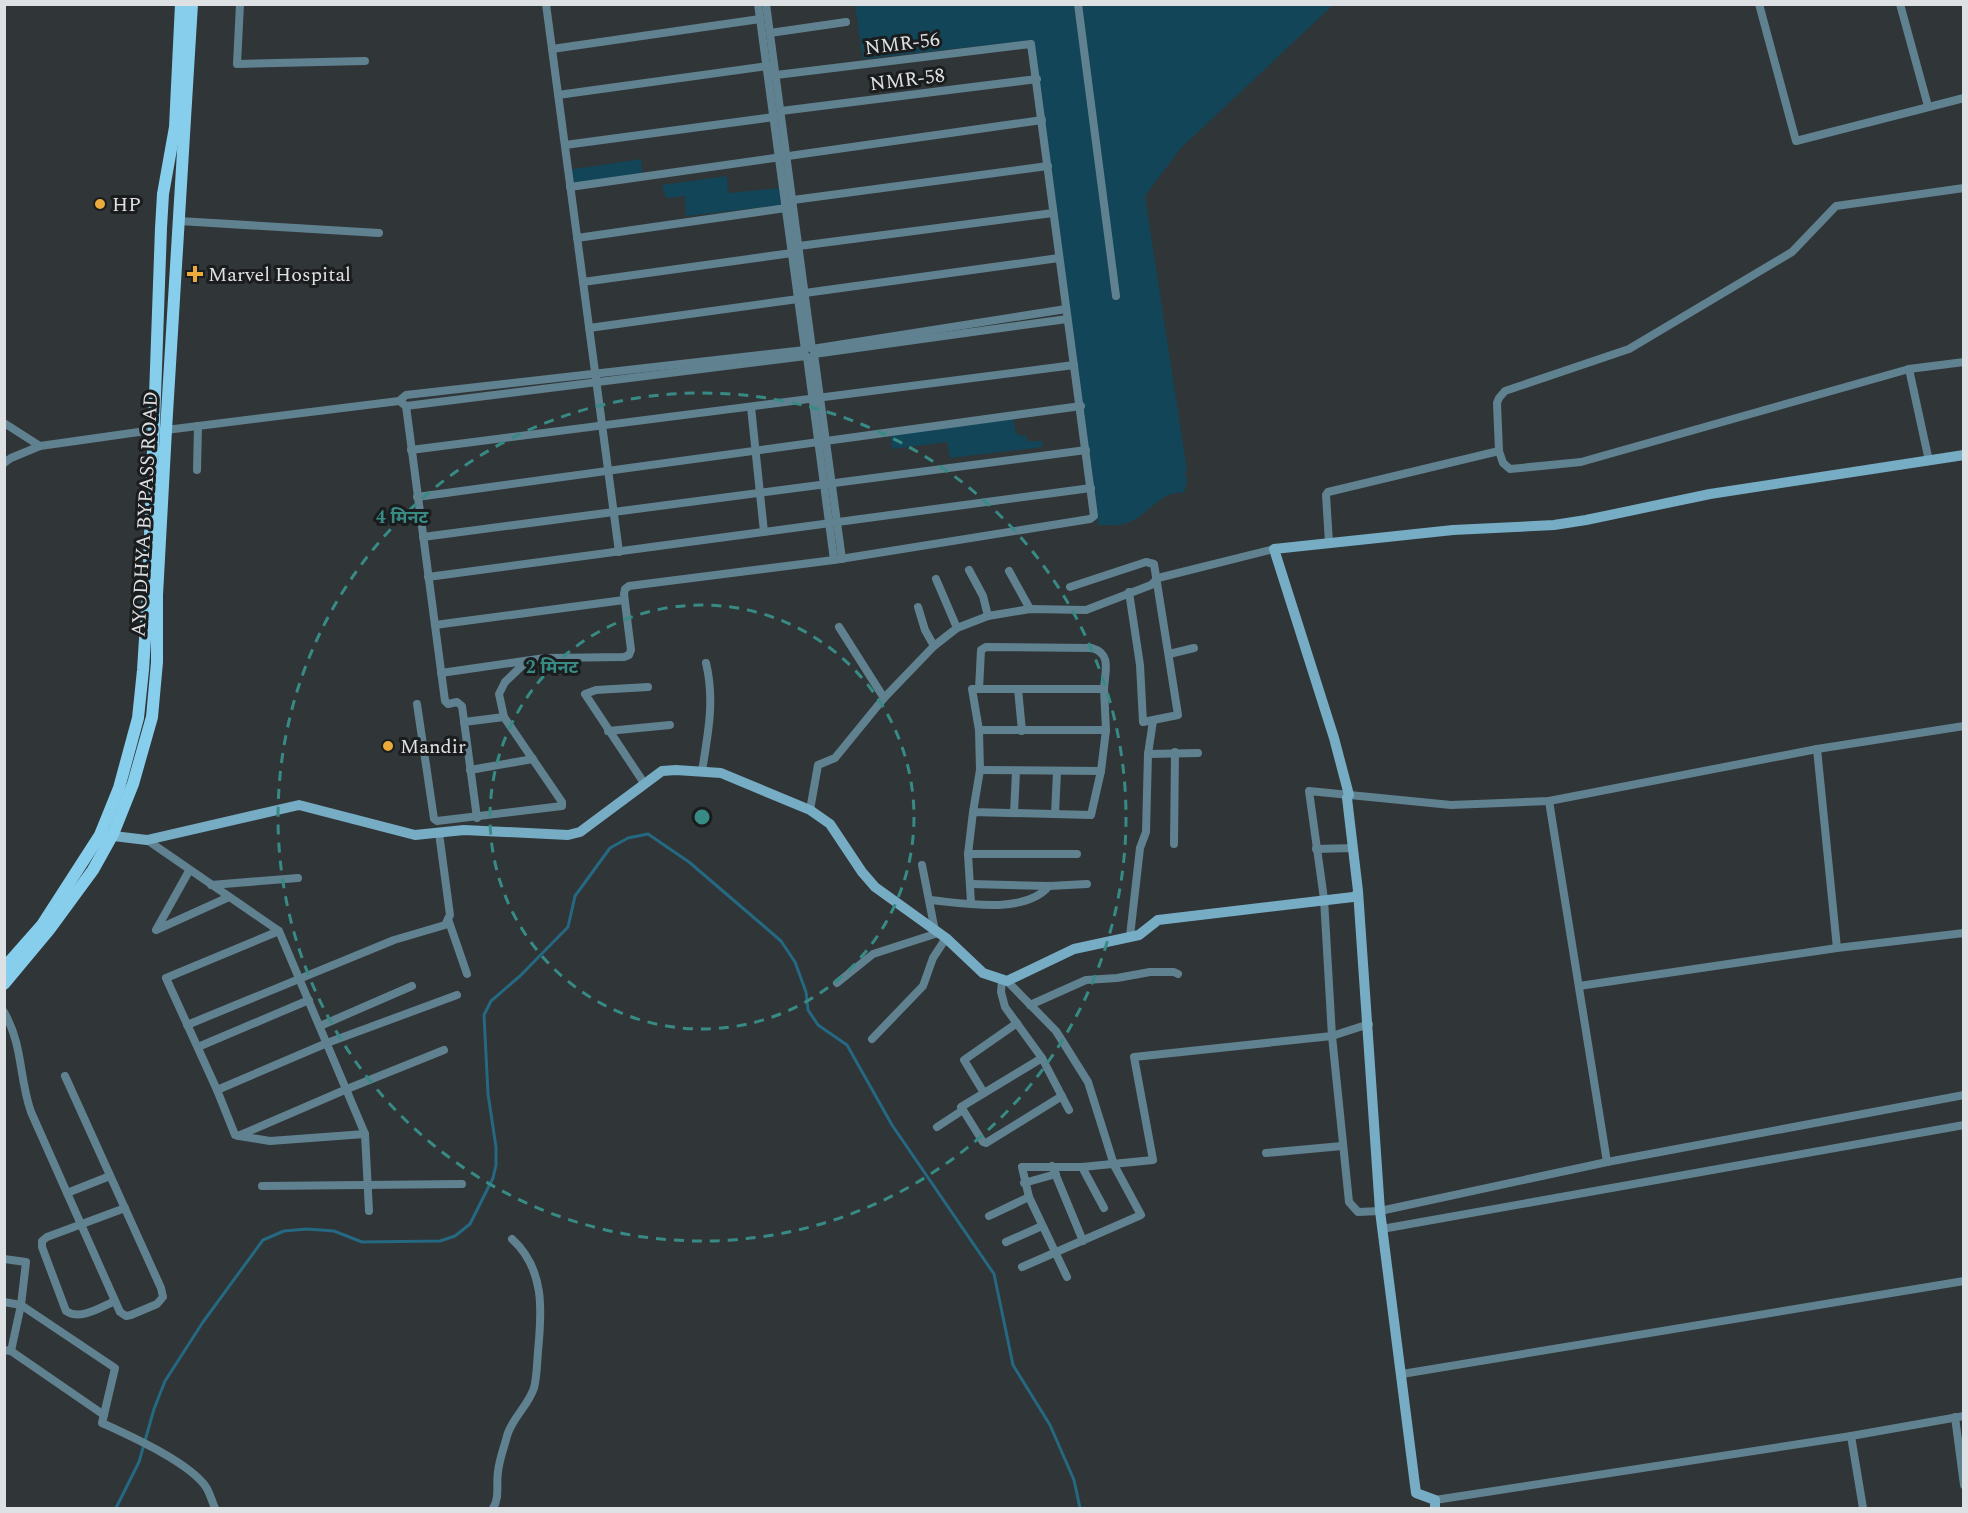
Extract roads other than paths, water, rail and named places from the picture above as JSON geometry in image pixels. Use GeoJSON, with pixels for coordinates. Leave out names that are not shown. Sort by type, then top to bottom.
{"type":"FeatureCollection","features":[{"type":"Feature","properties":{"kind":"main road","name":"AYODHYA BYPASS ROAD"},"geometry":{"type":"LineString","coordinates":[[160,430],[161,221],[174,127],[181,4]]}},
{"type":"Feature","properties":{"kind":"main road","name":"AYODHYA BYPASS ROAD"},"geometry":{"type":"LineString","coordinates":[[4,984],[8,966],[45,928],[106,835],[138,718],[179,221],[192,4]]}},
{"type":"Feature","properties":{"kind":"main road"},"geometry":{"type":"LineString","coordinates":[[164,194],[180,196]]}},
{"type":"Feature","properties":{"kind":"main road"},"geometry":{"type":"LineString","coordinates":[[161,221],[179,221]]}},
{"type":"Feature","properties":{"kind":"street"},"geometry":{"type":"LineString","coordinates":[[240,4],[237,64],[365,61]]}},
{"type":"Feature","properties":{"kind":"street"},"geometry":{"type":"LineString","coordinates":[[546,4],[619,552]]}},
{"type":"Feature","properties":{"kind":"street"},"geometry":{"type":"LineString","coordinates":[[758,4],[767,66],[772,76],[781,111],[786,208],[798,298],[816,398],[838,559]]}},
{"type":"Feature","properties":{"kind":"street"},"geometry":{"type":"LineString","coordinates":[[766,4],[770,33],[774,117],[793,200],[806,293],[809,353]]}},
{"type":"Feature","properties":{"kind":"street"},"geometry":{"type":"LineString","coordinates":[[1078,4],[1116,296]]}},
{"type":"Feature","properties":{"kind":"street"},"geometry":{"type":"LineString","coordinates":[[1759,4],[1796,141],[1964,98]]}},
{"type":"Feature","properties":{"kind":"street"},"geometry":{"type":"LineString","coordinates":[[1900,4],[1928,106]]}},
{"type":"Feature","properties":{"kind":"street"},"geometry":{"type":"LineString","coordinates":[[552,49],[760,19]]}},
{"type":"Feature","properties":{"kind":"street"},"geometry":{"type":"LineString","coordinates":[[770,33],[846,22]]}},
{"type":"Feature","properties":{"kind":"street","name":"NMR-56"},"geometry":{"type":"LineString","coordinates":[[772,76],[1031,44],[1037,79]]}},
{"type":"Feature","properties":{"kind":"street"},"geometry":{"type":"LineString","coordinates":[[558,95],[767,66]]}},
{"type":"Feature","properties":{"kind":"street"},"geometry":{"type":"LineString","coordinates":[[441,674],[545,658],[624,657],[629,655],[631,650],[624,600],[625,589],[628,586],[838,559],[1090,519],[1094,516],[1037,79]]}},
{"type":"Feature","properties":{"kind":"street","name":"NMR-58"},"geometry":{"type":"LineString","coordinates":[[781,111],[1037,79]]}},
{"type":"Feature","properties":{"kind":"street"},"geometry":{"type":"LineString","coordinates":[[565,146],[774,117]]}},
{"type":"Feature","properties":{"kind":"street"},"geometry":{"type":"LineString","coordinates":[[570,187],[1042,120]]}},
{"type":"Feature","properties":{"kind":"street"},"geometry":{"type":"LineString","coordinates":[[793,200],[1047,166]]}},
{"type":"Feature","properties":{"kind":"street"},"geometry":{"type":"LineString","coordinates":[[1964,188],[1836,206],[1792,252],[1629,349],[1505,391],[1497,403],[1499,450],[1503,464],[1510,469],[1581,462],[1909,369],[1964,362]]}},
{"type":"Feature","properties":{"kind":"street"},"geometry":{"type":"LineString","coordinates":[[577,238],[786,208]]}},
{"type":"Feature","properties":{"kind":"street"},"geometry":{"type":"LineString","coordinates":[[799,246],[1053,213]]}},
{"type":"Feature","properties":{"kind":"street"},"geometry":{"type":"LineString","coordinates":[[179,221],[379,233]]}},
{"type":"Feature","properties":{"kind":"street"},"geometry":{"type":"LineString","coordinates":[[583,282],[792,253]]}},
{"type":"Feature","properties":{"kind":"street"},"geometry":{"type":"LineString","coordinates":[[806,293],[1059,258]]}},
{"type":"Feature","properties":{"kind":"street"},"geometry":{"type":"LineString","coordinates":[[589,328],[798,298]]}},
{"type":"Feature","properties":{"kind":"street"},"geometry":{"type":"LineString","coordinates":[[809,353],[1066,309]]}},
{"type":"Feature","properties":{"kind":"street"},"geometry":{"type":"LineString","coordinates":[[477,818],[460,703],[446,704],[411,450],[402,403],[406,395],[809,353],[1067,319]]}},
{"type":"Feature","properties":{"kind":"street"},"geometry":{"type":"LineString","coordinates":[[411,450],[1074,365]]}},
{"type":"Feature","properties":{"kind":"street"},"geometry":{"type":"LineString","coordinates":[[1909,369],[1929,461]]}},
{"type":"Feature","properties":{"kind":"street"},"geometry":{"type":"LineString","coordinates":[[4,463],[10,458],[40,446],[402,403]]}},
{"type":"Feature","properties":{"kind":"street"},"geometry":{"type":"LineString","coordinates":[[417,497],[1081,406]]}},
{"type":"Feature","properties":{"kind":"street"},"geometry":{"type":"LineString","coordinates":[[751,407],[764,532]]}},
{"type":"Feature","properties":{"kind":"street"},"geometry":{"type":"LineString","coordinates":[[4,423],[40,446]]}},
{"type":"Feature","properties":{"kind":"street"},"geometry":{"type":"LineString","coordinates":[[197,470],[198,426]]}},
{"type":"Feature","properties":{"kind":"street"},"geometry":{"type":"LineString","coordinates":[[423,537],[1086,450]]}},
{"type":"Feature","properties":{"kind":"street"},"geometry":{"type":"LineString","coordinates":[[1329,543],[1326,495],[1328,492],[1499,450]]}},
{"type":"Feature","properties":{"kind":"street"},"geometry":{"type":"LineString","coordinates":[[810,810],[818,765],[835,758],[885,698],[934,646],[957,628],[988,616],[1030,609],[1086,609],[1151,585],[1158,578],[1274,549],[1453,530],[1554,525],[1710,494],[1964,455]]}},
{"type":"Feature","properties":{"kind":"street"},"geometry":{"type":"LineString","coordinates":[[428,577],[1091,488]]}},
{"type":"Feature","properties":{"kind":"street"},"geometry":{"type":"LineString","coordinates":[[1274,549],[1335,738],[1349,795],[1347,798],[1358,891],[1369,1024],[1380,1210],[1416,1492],[1435,1504],[1959,1417],[1964,1485]]}},
{"type":"Feature","properties":{"kind":"street"},"geometry":{"type":"LineString","coordinates":[[1070,587],[1146,562],[1154,564],[1178,715],[1143,722],[1140,665],[1129,592]]}},
{"type":"Feature","properties":{"kind":"street"},"geometry":{"type":"LineString","coordinates":[[969,570],[983,596],[988,616]]}},
{"type":"Feature","properties":{"kind":"street"},"geometry":{"type":"LineString","coordinates":[[1009,571],[1030,609]]}},
{"type":"Feature","properties":{"kind":"street"},"geometry":{"type":"LineString","coordinates":[[936,579],[957,628]]}},
{"type":"Feature","properties":{"kind":"street"},"geometry":{"type":"LineString","coordinates":[[435,625],[624,600]]}},
{"type":"Feature","properties":{"kind":"street"},"geometry":{"type":"LineString","coordinates":[[918,607],[934,646]]}},
{"type":"Feature","properties":{"kind":"street"},"geometry":{"type":"LineString","coordinates":[[839,627],[885,698]]}},
{"type":"Feature","properties":{"kind":"street"},"geometry":{"type":"LineString","coordinates":[[973,812],[1091,815],[1101,771],[1106,730],[1104,689],[1106,657],[1101,651],[1092,648],[986,647],[981,650],[980,656],[979,689]]}},
{"type":"Feature","properties":{"kind":"street"},"geometry":{"type":"LineString","coordinates":[[1169,654],[1194,648]]}},
{"type":"Feature","properties":{"kind":"street"},"geometry":{"type":"LineString","coordinates":[[417,704],[434,819],[437,821],[477,818],[562,806],[562,802],[504,717],[499,694],[505,682],[527,660]]}},
{"type":"Feature","properties":{"kind":"street"},"geometry":{"type":"LineString","coordinates":[[702,771],[712,709],[711,681],[706,663]]}},
{"type":"Feature","properties":{"kind":"street"},"geometry":{"type":"LineString","coordinates":[[644,783],[585,694],[596,690],[648,687]]}},
{"type":"Feature","properties":{"kind":"street"},"geometry":{"type":"LineString","coordinates":[[971,903],[968,854],[980,770],[979,730],[972,689],[1104,689]]}},
{"type":"Feature","properties":{"kind":"street"},"geometry":{"type":"LineString","coordinates":[[1018,689],[1022,731]]}},
{"type":"Feature","properties":{"kind":"street"},"geometry":{"type":"LineString","coordinates":[[464,722],[504,717]]}},
{"type":"Feature","properties":{"kind":"street"},"geometry":{"type":"LineString","coordinates":[[1130,936],[1140,848],[1146,832],[1148,754],[1154,721]]}},
{"type":"Feature","properties":{"kind":"street"},"geometry":{"type":"LineString","coordinates":[[608,730],[670,724]]}},
{"type":"Feature","properties":{"kind":"street"},"geometry":{"type":"LineString","coordinates":[[1964,726],[1817,749],[1549,801],[1451,805],[1310,791],[1324,899],[1332,1036],[1342,1146],[1349,1202],[1358,1212],[1380,1210],[1606,1162],[1964,1095]]}},
{"type":"Feature","properties":{"kind":"street"},"geometry":{"type":"LineString","coordinates":[[979,730],[1106,730]]}},
{"type":"Feature","properties":{"kind":"street"},"geometry":{"type":"LineString","coordinates":[[1817,749],[1837,948]]}},
{"type":"Feature","properties":{"kind":"street"},"geometry":{"type":"LineString","coordinates":[[1174,844],[1175,752]]}},
{"type":"Feature","properties":{"kind":"street"},"geometry":{"type":"LineString","coordinates":[[1148,754],[1198,753]]}},
{"type":"Feature","properties":{"kind":"street"},"geometry":{"type":"LineString","coordinates":[[470,770],[533,759]]}},
{"type":"Feature","properties":{"kind":"street"},"geometry":{"type":"LineString","coordinates":[[980,770],[1101,771]]}},
{"type":"Feature","properties":{"kind":"street"},"geometry":{"type":"LineString","coordinates":[[106,835],[147,840],[299,805],[415,835],[464,830],[568,835],[580,832],[662,771],[721,773],[810,810],[830,824],[874,887],[940,934],[983,973],[1005,981],[1030,1005],[1056,1031],[1088,1082],[1114,1165],[1141,1215],[1022,1268]]}},
{"type":"Feature","properties":{"kind":"street"},"geometry":{"type":"LineString","coordinates":[[1014,813],[1016,772]]}},
{"type":"Feature","properties":{"kind":"street"},"geometry":{"type":"LineString","coordinates":[[1055,814],[1057,772]]}},
{"type":"Feature","properties":{"kind":"street"},"geometry":{"type":"LineString","coordinates":[[1549,801],[1606,1162]]}},
{"type":"Feature","properties":{"kind":"street"},"geometry":{"type":"LineString","coordinates":[[187,1025],[394,940],[445,925],[450,915],[439,833]]}},
{"type":"Feature","properties":{"kind":"street"},"geometry":{"type":"LineString","coordinates":[[147,840],[279,931],[365,1134],[369,1211]]}},
{"type":"Feature","properties":{"kind":"street"},"geometry":{"type":"LineString","coordinates":[[1316,849],[1353,848]]}},
{"type":"Feature","properties":{"kind":"street"},"geometry":{"type":"LineString","coordinates":[[968,854],[1077,854]]}},
{"type":"Feature","properties":{"kind":"street"},"geometry":{"type":"LineString","coordinates":[[872,1039],[923,986],[940,934],[929,900],[922,865]]}},
{"type":"Feature","properties":{"kind":"street"},"geometry":{"type":"LineString","coordinates":[[189,871],[156,930],[230,897]]}},
{"type":"Feature","properties":{"kind":"street"},"geometry":{"type":"LineString","coordinates":[[211,885],[298,878]]}},
{"type":"Feature","properties":{"kind":"street"},"geometry":{"type":"LineString","coordinates":[[971,884],[1049,886],[1086,884]]}},
{"type":"Feature","properties":{"kind":"street"},"geometry":{"type":"LineString","coordinates":[[929,900],[1013,905],[1043,894],[1049,886]]}},
{"type":"Feature","properties":{"kind":"street"},"geometry":{"type":"LineString","coordinates":[[1069,1110],[1042,1058],[1005,1007],[1001,992],[1005,981],[1074,949],[1139,935],[1158,920],[1357,895]]}},
{"type":"Feature","properties":{"kind":"street"},"geometry":{"type":"LineString","coordinates":[[448,920],[467,974]]}},
{"type":"Feature","properties":{"kind":"street"},"geometry":{"type":"LineString","coordinates":[[279,931],[166,978],[217,1090],[234,1135],[270,1141],[365,1134]]}},
{"type":"Feature","properties":{"kind":"street"},"geometry":{"type":"LineString","coordinates":[[1580,986],[1837,948],[1964,933]]}},
{"type":"Feature","properties":{"kind":"street"},"geometry":{"type":"LineString","coordinates":[[837,983],[873,954],[940,934]]}},
{"type":"Feature","properties":{"kind":"street"},"geometry":{"type":"LineString","coordinates":[[1030,1005],[1086,980],[1117,978],[1148,972],[1178,974]]}},
{"type":"Feature","properties":{"kind":"street"},"geometry":{"type":"LineString","coordinates":[[320,1026],[412,986]]}},
{"type":"Feature","properties":{"kind":"street"},"geometry":{"type":"LineString","coordinates":[[217,1090],[327,1042],[457,996]]}},
{"type":"Feature","properties":{"kind":"street"},"geometry":{"type":"LineString","coordinates":[[198,1047],[309,1000]]}},
{"type":"Feature","properties":{"kind":"street"},"geometry":{"type":"LineString","coordinates":[[4,1012],[15,1034],[27,1101],[120,1312],[126,1316],[157,1304],[163,1297],[161,1288],[65,1077]]}},
{"type":"Feature","properties":{"kind":"street"},"geometry":{"type":"LineString","coordinates":[[984,1094],[964,1060],[1017,1023]]}},
{"type":"Feature","properties":{"kind":"street"},"geometry":{"type":"LineString","coordinates":[[1067,1277],[1029,1197],[1022,1167],[1054,1170],[1153,1160],[1134,1058],[1332,1036],[1369,1024]]}},
{"type":"Feature","properties":{"kind":"street"},"geometry":{"type":"LineString","coordinates":[[238,1136],[444,1050]]}},
{"type":"Feature","properties":{"kind":"street"},"geometry":{"type":"LineString","coordinates":[[1042,1058],[961,1107],[982,1142],[986,1143],[1062,1096]]}},
{"type":"Feature","properties":{"kind":"street"},"geometry":{"type":"LineString","coordinates":[[937,1127],[963,1110]]}},
{"type":"Feature","properties":{"kind":"street"},"geometry":{"type":"LineString","coordinates":[[1382,1229],[1964,1125]]}},
{"type":"Feature","properties":{"kind":"street"},"geometry":{"type":"LineString","coordinates":[[1266,1153],[1342,1146]]}},
{"type":"Feature","properties":{"kind":"street"},"geometry":{"type":"LineString","coordinates":[[1082,1167],[1104,1208]]}},
{"type":"Feature","properties":{"kind":"street"},"geometry":{"type":"LineString","coordinates":[[1054,1170],[1083,1241]]}},
{"type":"Feature","properties":{"kind":"street"},"geometry":{"type":"LineString","coordinates":[[1024,1183],[1054,1170]]}},
{"type":"Feature","properties":{"kind":"street"},"geometry":{"type":"LineString","coordinates":[[67,1193],[110,1176]]}},
{"type":"Feature","properties":{"kind":"street"},"geometry":{"type":"LineString","coordinates":[[262,1186],[462,1184]]}},
{"type":"Feature","properties":{"kind":"street"},"geometry":{"type":"LineString","coordinates":[[989,1215],[1029,1197]]}},
{"type":"Feature","properties":{"kind":"street"},"geometry":{"type":"LineString","coordinates":[[116,1301],[80,1315],[72,1315],[66,1311],[42,1247],[42,1241],[125,1208]]}},
{"type":"Feature","properties":{"kind":"street"},"geometry":{"type":"LineString","coordinates":[[1006,1242],[1042,1226]]}},
{"type":"Feature","properties":{"kind":"street"},"geometry":{"type":"LineString","coordinates":[[493,1509],[497,1497],[499,1465],[508,1433],[513,1420],[533,1390],[542,1316],[539,1291],[532,1266],[524,1251],[512,1239]]}},
{"type":"Feature","properties":{"kind":"street"},"geometry":{"type":"LineString","coordinates":[[4,1259],[26,1262],[21,1305],[8,1350],[104,1415]]}},
{"type":"Feature","properties":{"kind":"street"},"geometry":{"type":"LineString","coordinates":[[1402,1374],[1964,1281]]}},
{"type":"Feature","properties":{"kind":"street"},"geometry":{"type":"LineString","coordinates":[[4,1302],[21,1305],[115,1368],[102,1423],[188,1469],[206,1487],[214,1509]]}},
{"type":"Feature","properties":{"kind":"street"},"geometry":{"type":"LineString","coordinates":[[1851,1436],[1863,1509]]}},
{"type":"Feature","properties":{"kind":"waterway"},"geometry":{"type":"LineString","coordinates":[[116,1508],[139,1462],[154,1409],[165,1381],[203,1322],[263,1240],[284,1231],[307,1229],[334,1231],[362,1242],[440,1241],[455,1236],[470,1224],[493,1178],[496,1165],[496,1147],[488,1094],[484,1015],[491,1001],[520,976],[568,927],[575,896],[610,848],[628,838],[648,834],[689,862],[781,941],[795,962],[806,992],[808,1010],[818,1025],[847,1045],[892,1125],[994,1274],[1013,1365],[1050,1425],[1074,1480],[1080,1508]]}},
{"type":"Feature","properties":{"kind":"place","name":"HP"},"geometry":{"type":"Point","coordinates":[100,204]}},
{"type":"Feature","properties":{"kind":"place","name":"Marvel Hospital"},"geometry":{"type":"Point","coordinates":[195,274]}},
{"type":"Feature","properties":{"kind":"place","name":"Mandir"},"geometry":{"type":"Point","coordinates":[388,746]}}]}
